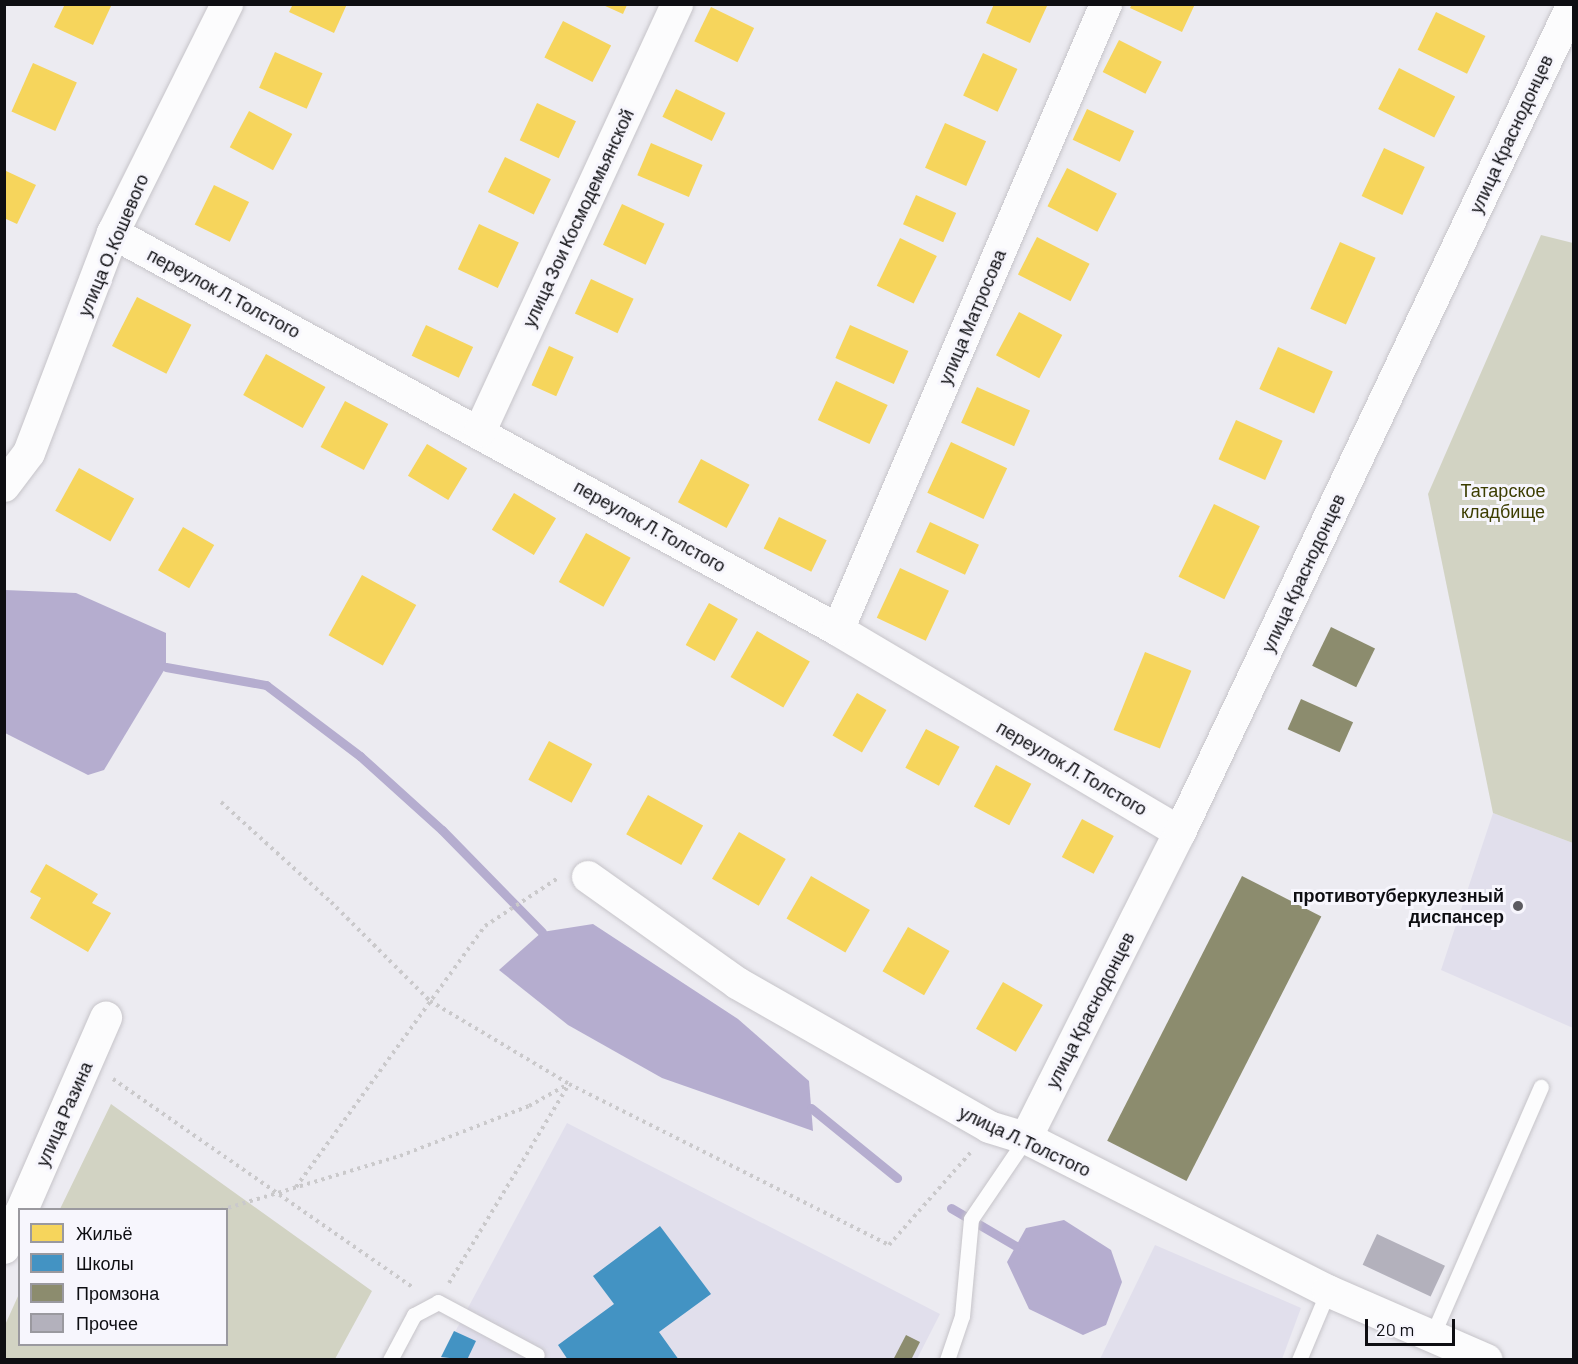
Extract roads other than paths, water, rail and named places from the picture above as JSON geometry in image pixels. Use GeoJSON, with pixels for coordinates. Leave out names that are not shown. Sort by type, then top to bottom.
{"type":"FeatureCollection","features":[{"type":"Feature","properties":{"kind":"street","name":"улица О.Кошевого"},"geometry":{"type":"LineString","coordinates":[[4,486],[29,453],[113,233],[227,4]]}},
{"type":"Feature","properties":{"kind":"street","name":"улица Зои Космодемьянской"},"geometry":{"type":"LineString","coordinates":[[480,431],[677,4]]}},
{"type":"Feature","properties":{"kind":"street","name":"улица Матросова"},"geometry":{"type":"LineString","coordinates":[[838,630],[1106,4]]}},
{"type":"Feature","properties":{"kind":"street","name":"улица Краснодонцев"},"geometry":{"type":"LineString","coordinates":[[1026,1138],[1180,832],[1573,4]]}},
{"type":"Feature","properties":{"kind":"street","name":"переулок Л.Толстого"},"geometry":{"type":"LineString","coordinates":[[113,233],[480,431],[838,630],[1180,832]]}},
{"type":"Feature","properties":{"kind":"street","name":"улица Л.Толстого"},"geometry":{"type":"LineString","coordinates":[[588,877],[737,983],[989,1127],[1026,1138],[1328,1291],[1487,1359]]}},
{"type":"Feature","properties":{"kind":"street","name":"улица Разина"},"geometry":{"type":"LineString","coordinates":[[22,1208],[106,1018]]}},
{"type":"Feature","properties":{"kind":"street"},"geometry":{"type":"LineString","coordinates":[[4,1248],[18,1218]]}},
{"type":"Feature","properties":{"kind":"lane"},"geometry":{"type":"LineString","coordinates":[[1432,1336],[1541,1087]]}},
{"type":"Feature","properties":{"kind":"lane"},"geometry":{"type":"LineString","coordinates":[[947,1359],[962,1316],[971,1219],[1026,1138]]}},
{"type":"Feature","properties":{"kind":"lane"},"geometry":{"type":"LineString","coordinates":[[1299,1359],[1328,1291]]}},
{"type":"Feature","properties":{"kind":"lane"},"geometry":{"type":"LineString","coordinates":[[390,1359],[414,1315],[438,1302],[537,1355]]}},
{"type":"Feature","properties":{"kind":"waterway"},"geometry":{"type":"LineString","coordinates":[[166,667],[266,685],[360,756],[442,830],[542,932]]}},
{"type":"Feature","properties":{"kind":"waterway"},"geometry":{"type":"LineString","coordinates":[[811,1108],[897,1178]]}},
{"type":"Feature","properties":{"kind":"waterway"},"geometry":{"type":"LineString","coordinates":[[951,1208],[1016,1246]]}},
{"type":"Feature","properties":{"kind":"place","name":"противотуберкулезный диспансер"},"geometry":{"type":"Point","coordinates":[1518,906]}},
{"type":"Feature","properties":{"kind":"park label","name":"Татарское кладбище"},"geometry":{"type":"Point","coordinates":[1503,501]}}]}
